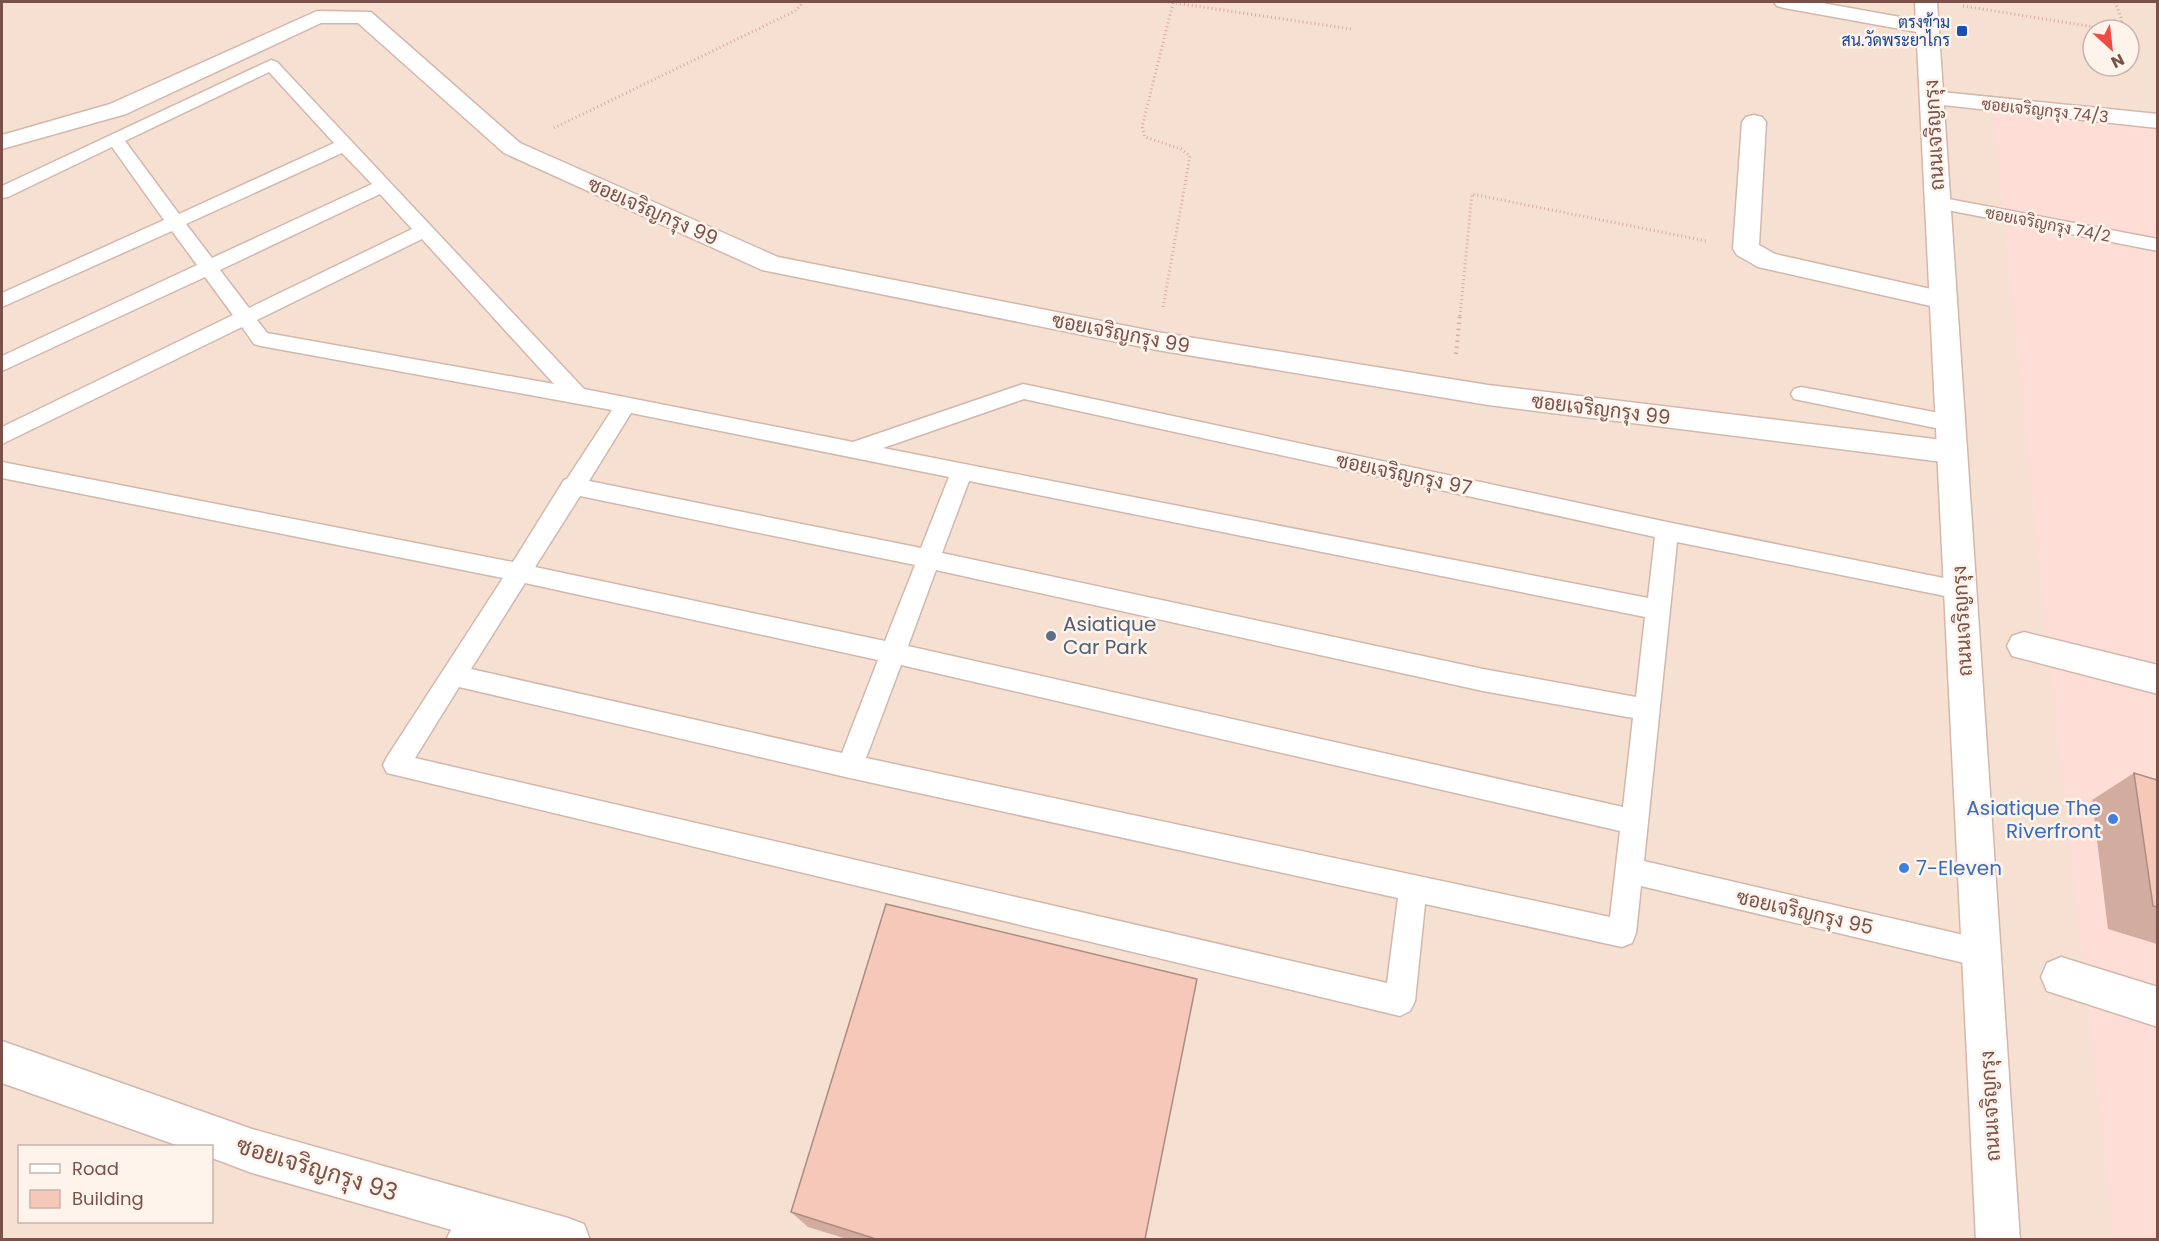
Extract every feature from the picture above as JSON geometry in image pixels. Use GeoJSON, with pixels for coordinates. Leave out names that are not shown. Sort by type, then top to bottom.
{"type":"FeatureCollection","features":[{"type":"Feature","properties":{"kind":"street"},"geometry":{"type":"LineString","coordinates":[[1784,2],[1927,15]]}},
{"type":"Feature","properties":{"kind":"street","name":"ถนนเจริญกรุง"},"geometry":{"type":"LineString","coordinates":[[1927,15],[1998,1239]]}},
{"type":"Feature","properties":{"kind":"street","name":"ซอยเจริญกรุง 99"},"geometry":{"type":"LineString","coordinates":[[2,142],[118,109],[317,17],[363,17],[512,148],[771,264],[1157,340],[1488,395],[1950,437]]}},
{"type":"Feature","properties":{"kind":"street","name":"ซอยเจริญกรุง 74/3"},"geometry":{"type":"LineString","coordinates":[[1932,98],[2157,121]]}},
{"type":"Feature","properties":{"kind":"street"},"geometry":{"type":"LineString","coordinates":[[1754,122],[1746,249],[1767,261],[1944,300]]}},
{"type":"Feature","properties":{"kind":"street"},"geometry":{"type":"LineString","coordinates":[[2024,646],[2157,680]]}},
{"type":"Feature","properties":{"kind":"street"},"geometry":{"type":"LineString","coordinates":[[2061,977],[2157,1007]]}},
{"type":"Feature","properties":{"kind":"street","name":"ซอยเจริญกรุง 93"},"geometry":{"type":"LineString","coordinates":[[2,1062],[469,1227],[568,1239]]}},
{"type":"Feature","properties":{"kind":"lane"},"geometry":{"type":"LineString","coordinates":[[2,194],[272,65],[577,395]]}},
{"type":"Feature","properties":{"kind":"lane"},"geometry":{"type":"LineString","coordinates":[[115,140],[261,339],[577,395],[1658,610]]}},
{"type":"Feature","properties":{"kind":"lane"},"geometry":{"type":"LineString","coordinates":[[2,301],[345,145]]}},
{"type":"Feature","properties":{"kind":"lane"},"geometry":{"type":"LineString","coordinates":[[2,364],[383,186]]}},
{"type":"Feature","properties":{"kind":"lane","name":"ซอยเจริญกรุง 74/2"},"geometry":{"type":"LineString","coordinates":[[1938,203],[2157,245]]}},
{"type":"Feature","properties":{"kind":"lane"},"geometry":{"type":"LineString","coordinates":[[2,436],[424,230]]}},
{"type":"Feature","properties":{"kind":"lane","name":"ซอยเจริญกรุง 97"},"geometry":{"type":"LineString","coordinates":[[855,450],[1023,391],[1667,531],[1960,590]]}},
{"type":"Feature","properties":{"kind":"lane"},"geometry":{"type":"LineString","coordinates":[[1801,394],[1950,437]]}},
{"type":"Feature","properties":{"kind":"lane"},"geometry":{"type":"LineString","coordinates":[[626,405],[517,572],[396,765],[1400,1001],[1413,888]]}},
{"type":"Feature","properties":{"kind":"lane"},"geometry":{"type":"LineString","coordinates":[[2,470],[517,572],[893,653],[1634,822]]}},
{"type":"Feature","properties":{"kind":"lane"},"geometry":{"type":"LineString","coordinates":[[850,766],[962,471]]}},
{"type":"Feature","properties":{"kind":"lane"},"geometry":{"type":"LineString","coordinates":[[572,486],[929,559],[1484,680],[1647,710]]}},
{"type":"Feature","properties":{"kind":"lane"},"geometry":{"type":"LineString","coordinates":[[452,675],[850,766],[1622,933],[1667,531]]}},
{"type":"Feature","properties":{"kind":"lane","name":"ซอยเจริญกรุง 95"},"geometry":{"type":"LineString","coordinates":[[1629,870],[1981,953]]}},
{"type":"Feature","properties":{"kind":"path"},"geometry":{"type":"LineString","coordinates":[[512,148],[801,7],[800,2]]}},
{"type":"Feature","properties":{"kind":"path"},"geometry":{"type":"LineString","coordinates":[[1168,2],[1351,29]]}},
{"type":"Feature","properties":{"kind":"path"},"geometry":{"type":"LineString","coordinates":[[2115,2],[2121,18]]}},
{"type":"Feature","properties":{"kind":"path"},"geometry":{"type":"LineString","coordinates":[[1157,340],[1190,156],[1181,149],[1145,137],[1142,127],[1173,3]]}},
{"type":"Feature","properties":{"kind":"path"},"geometry":{"type":"LineString","coordinates":[[1962,6],[2081,25]]}},
{"type":"Feature","properties":{"kind":"path"},"geometry":{"type":"LineString","coordinates":[[1455,365],[1472,194],[1746,249]]}},
{"type":"Feature","properties":{"kind":"shaded area"},"geometry":{"type":"Polygon","coordinates":[[[2,2],[2157,2],[2157,1239],[2,1240],[2,2]]]}},
{"type":"Feature","properties":{"kind":"shaded area","name":"Asiatique The Riverfront"},"geometry":{"type":"Polygon","coordinates":[[[1993,112],[2157,127],[2157,1239],[2114,1239],[2048,652],[1993,112]]]}},
{"type":"Feature","properties":{"kind":"building"},"geometry":{"type":"Polygon","coordinates":[[[2134,773],[2157,780],[2157,907],[2153,906],[2134,773]]]}},
{"type":"Feature","properties":{"kind":"building"},"geometry":{"type":"Polygon","coordinates":[[[886,904],[1197,979],[1145,1239],[876,1239],[791,1212],[886,904]]]}},
{"type":"Feature","properties":{"kind":"place","name":"ตรงข้าม สน.วัดพระยาไกร"},"geometry":{"type":"Point","coordinates":[1962,31]}},
{"type":"Feature","properties":{"kind":"place","name":"Asiatique Car Park"},"geometry":{"type":"Point","coordinates":[1051,636]}},
{"type":"Feature","properties":{"kind":"place","name":"Asiatique The Riverfront"},"geometry":{"type":"Point","coordinates":[2113,819]}},
{"type":"Feature","properties":{"kind":"place","name":"7-Eleven"},"geometry":{"type":"Point","coordinates":[1904,868]}}]}
